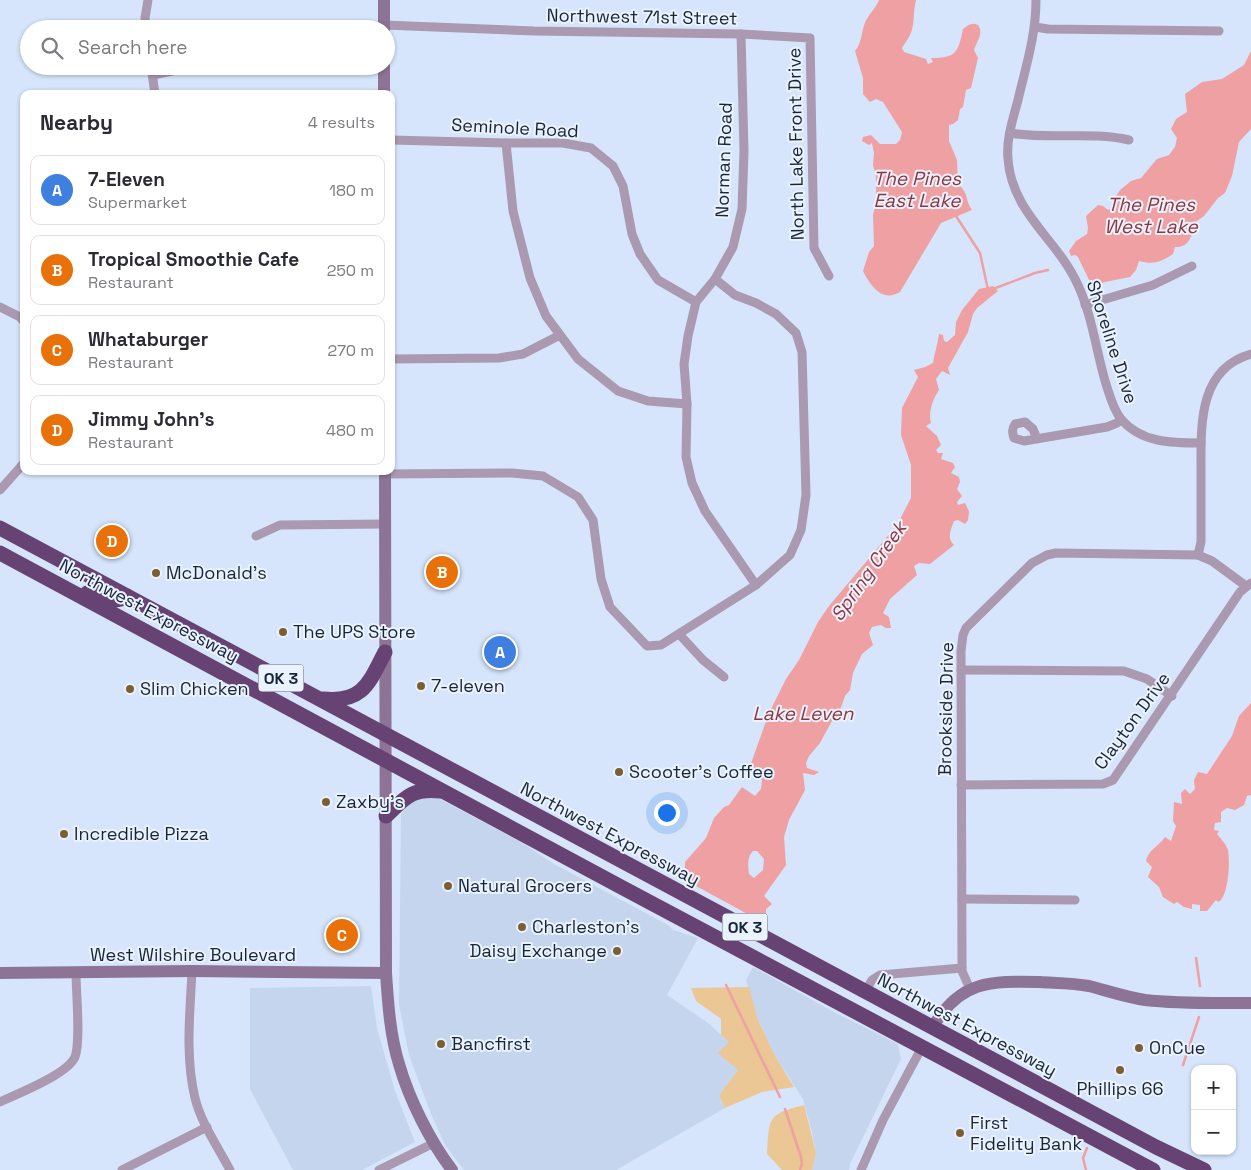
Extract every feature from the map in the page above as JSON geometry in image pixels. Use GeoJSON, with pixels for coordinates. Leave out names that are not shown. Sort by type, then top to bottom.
{"type":"FeatureCollection","features":[{"type":"Feature","properties":{"kind":"highway","name":"Northwest Expressway"},"geometry":{"type":"LineString","coordinates":[[0,528],[865,992],[1156,1147],[1204,1170]]}},
{"type":"Feature","properties":{"kind":"highway","name":"Northwest Expressway"},"geometry":{"type":"LineString","coordinates":[[0,553],[1153,1170]]}},
{"type":"Feature","properties":{"kind":"highway"},"geometry":{"type":"LineString","coordinates":[[64,586],[112,600],[122,600],[127,596]]}},
{"type":"Feature","properties":{"kind":"highway"},"geometry":{"type":"LineString","coordinates":[[118,616],[127,613],[176,621]]}},
{"type":"Feature","properties":{"kind":"highway"},"geometry":{"type":"LineString","coordinates":[[320,699],[343,700],[356,695],[367,685],[385,652]]}},
{"type":"Feature","properties":{"kind":"highway"},"geometry":{"type":"LineString","coordinates":[[386,816],[415,792],[428,790],[444,791]]}},
{"type":"Feature","properties":{"kind":"highway"},"geometry":{"type":"LineString","coordinates":[[572,859],[582,840]]}},
{"type":"Feature","properties":{"kind":"highway"},"geometry":{"type":"LineString","coordinates":[[922,1047],[933,1027]]}},
{"type":"Feature","properties":{"kind":"main road"},"geometry":{"type":"LineString","coordinates":[[384,0],[384,20]]}},
{"type":"Feature","properties":{"kind":"main road"},"geometry":{"type":"LineString","coordinates":[[384,75],[384,90]]}},
{"type":"Feature","properties":{"kind":"main road"},"geometry":{"type":"LineString","coordinates":[[385,475],[386,973],[391,1027],[399,1065],[415,1105],[434,1143],[452,1170]]}},
{"type":"Feature","properties":{"kind":"main road","name":"West Wilshire Boulevard"},"geometry":{"type":"LineString","coordinates":[[0,973],[192,971],[386,973]]}},
{"type":"Feature","properties":{"kind":"main road"},"geometry":{"type":"LineString","coordinates":[[933,1027],[944,1008],[958,996],[985,983],[1044,983],[1088,986],[1127,997],[1148,1000],[1190,1003],[1251,1003]]}},
{"type":"Feature","properties":{"kind":"street"},"geometry":{"type":"LineString","coordinates":[[145,20],[148,0]]}},
{"type":"Feature","properties":{"kind":"street","name":"Shoreline Drive"},"geometry":{"type":"LineString","coordinates":[[1036,0],[1035,27],[1010,133],[1008,158],[1016,193],[1029,215],[1071,271],[1085,305],[1115,411],[1133,430],[1153,440],[1201,443]]}},
{"type":"Feature","properties":{"kind":"street","name":"Northwest 71st Street"},"geometry":{"type":"LineString","coordinates":[[395,27],[741,34],[810,38]]}},
{"type":"Feature","properties":{"kind":"street"},"geometry":{"type":"LineString","coordinates":[[1035,27],[1048,29],[1219,30]]}},
{"type":"Feature","properties":{"kind":"street","name":"Norman Road"},"geometry":{"type":"LineString","coordinates":[[741,34],[744,152],[742,209],[733,247],[715,279],[696,302],[688,336],[684,364],[686,457],[692,483],[705,510],[756,585]]}},
{"type":"Feature","properties":{"kind":"street","name":"North Lake Front Drive"},"geometry":{"type":"LineString","coordinates":[[810,38],[814,248],[829,276]]}},
{"type":"Feature","properties":{"kind":"street"},"geometry":{"type":"LineString","coordinates":[[153,75],[154,90]]}},
{"type":"Feature","properties":{"kind":"street"},"geometry":{"type":"LineString","coordinates":[[1010,133],[1024,136],[1111,136],[1129,140]]}},
{"type":"Feature","properties":{"kind":"street","name":"Seminole Road"},"geometry":{"type":"LineString","coordinates":[[395,140],[563,143],[591,148],[613,166],[623,186],[632,234],[640,254],[658,280],[696,302]]}},
{"type":"Feature","properties":{"kind":"street"},"geometry":{"type":"LineString","coordinates":[[506,143],[513,211],[530,278],[546,316],[578,359],[618,391],[648,401],[686,404]]}},
{"type":"Feature","properties":{"kind":"street"},"geometry":{"type":"LineString","coordinates":[[1085,305],[1153,286],[1192,266]]}},
{"type":"Feature","properties":{"kind":"street"},"geometry":{"type":"LineString","coordinates":[[395,473],[512,473],[542,476],[578,498],[593,520],[601,579],[610,607],[647,646],[661,645],[680,634],[756,585],[790,555],[802,530],[806,496],[802,352],[796,333],[776,314],[756,303],[735,295],[715,279]]}},
{"type":"Feature","properties":{"kind":"street"},"geometry":{"type":"LineString","coordinates":[[0,307],[20,317]]}},
{"type":"Feature","properties":{"kind":"street"},"geometry":{"type":"LineString","coordinates":[[395,359],[499,358],[523,354],[560,335]]}},
{"type":"Feature","properties":{"kind":"street"},"geometry":{"type":"LineString","coordinates":[[1198,555],[1200,542],[1203,409],[1210,390],[1221,374],[1228,366],[1251,354]]}},
{"type":"Feature","properties":{"kind":"street"},"geometry":{"type":"LineString","coordinates":[[1037,439],[1108,427],[1121,419]]}},
{"type":"Feature","properties":{"kind":"street"},"geometry":{"type":"LineString","coordinates":[[0,490],[20,468]]}},
{"type":"Feature","properties":{"kind":"street"},"geometry":{"type":"LineString","coordinates":[[256,536],[280,525],[385,524]]}},
{"type":"Feature","properties":{"kind":"street","name":"Brookside Drive"},"geometry":{"type":"LineString","coordinates":[[970,989],[962,968],[961,643],[966,628],[1026,569],[1039,558],[1047,555],[1067,552],[1198,555],[1212,561],[1249,585]]}},
{"type":"Feature","properties":{"kind":"street","name":"Clayton Drive"},"geometry":{"type":"LineString","coordinates":[[961,785],[1108,784],[1117,776],[1172,696],[1240,592],[1249,585]]}},
{"type":"Feature","properties":{"kind":"street"},"geometry":{"type":"LineString","coordinates":[[680,634],[703,660],[724,677]]}},
{"type":"Feature","properties":{"kind":"street"},"geometry":{"type":"LineString","coordinates":[[961,670],[1124,670],[1148,680],[1172,696]]}},
{"type":"Feature","properties":{"kind":"street"},"geometry":{"type":"LineString","coordinates":[[962,900],[1075,900]]}},
{"type":"Feature","properties":{"kind":"street"},"geometry":{"type":"LineString","coordinates":[[865,992],[872,980],[880,976],[962,968]]}},
{"type":"Feature","properties":{"kind":"street"},"geometry":{"type":"LineString","coordinates":[[192,971],[189,1054],[195,1098],[207,1127],[230,1170]]}},
{"type":"Feature","properties":{"kind":"street"},"geometry":{"type":"LineString","coordinates":[[0,1102],[58,1074],[74,1059],[77,1046],[76,973]]}},
{"type":"Feature","properties":{"kind":"street"},"geometry":{"type":"LineString","coordinates":[[862,1170],[883,1120],[922,1047]]}},
{"type":"Feature","properties":{"kind":"street"},"geometry":{"type":"LineString","coordinates":[[122,1170],[207,1127]]}},
{"type":"Feature","properties":{"kind":"street"},"geometry":{"type":"LineString","coordinates":[[379,1170],[434,1143]]}},
{"type":"Feature","properties":{"kind":"shaded area"},"geometry":{"type":"Polygon","coordinates":[[[434,796],[521,842],[554,864],[668,925],[673,930],[698,938],[667,995],[708,1023],[729,1042],[738,1070],[719,1095],[725,1108],[616,1170],[464,1170],[445,1145],[431,1114],[409,1055],[399,1004],[401,815],[411,799],[434,796]]]}},
{"type":"Feature","properties":{"kind":"shaded area"},"geometry":{"type":"Polygon","coordinates":[[[753,967],[834,1012],[898,1044],[901,1059],[850,1164],[849,1170],[812,1170],[816,1153],[803,1099],[774,1054],[758,1020],[746,980],[753,967]]]}},
{"type":"Feature","properties":{"kind":"shaded area"},"geometry":{"type":"Polygon","coordinates":[[[371,986],[377,1028],[395,1091],[415,1142],[362,1170],[293,1170],[250,1089],[250,988],[371,986]]]}},
{"type":"Feature","properties":{"kind":"shaded area"},"geometry":{"type":"Polygon","coordinates":[[[749,987],[758,1020],[774,1054],[794,1087],[762,1092],[725,1108],[719,1095],[738,1070],[718,1053],[729,1042],[721,1035],[721,1019],[696,1001],[691,988],[749,987]]]}},
{"type":"Feature","properties":{"kind":"shaded area"},"geometry":{"type":"Polygon","coordinates":[[[804,1105],[816,1153],[812,1170],[782,1170],[767,1154],[770,1125],[773,1119],[783,1111],[804,1105]]]}},
{"type":"Feature","properties":{"kind":"water","name":"The Pines East Lake"},"geometry":{"type":"Polygon","coordinates":[[[879,0],[916,0],[912,29],[902,48],[904,52],[926,59],[928,64],[933,62],[931,58],[951,55],[957,49],[963,29],[967,26],[976,24],[980,28],[974,50],[978,58],[971,88],[966,90],[958,120],[949,125],[949,141],[957,160],[958,184],[966,194],[972,210],[941,223],[900,292],[894,295],[882,294],[877,291],[863,271],[869,252],[874,246],[873,215],[876,201],[876,176],[873,165],[874,153],[872,143],[869,145],[862,141],[863,137],[871,135],[880,144],[896,144],[900,140],[902,132],[883,102],[876,99],[870,102],[863,94],[863,78],[855,51],[858,48],[864,25],[879,0]]]}},
{"type":"Feature","properties":{"kind":"water","name":"The Pines West Lake"},"geometry":{"type":"Polygon","coordinates":[[[1251,51],[1251,129],[1239,142],[1232,176],[1225,193],[1218,198],[1204,216],[1194,223],[1193,232],[1187,243],[1180,247],[1175,247],[1173,254],[1157,262],[1139,261],[1136,270],[1130,277],[1097,285],[1089,280],[1078,257],[1075,255],[1071,256],[1069,251],[1076,241],[1087,234],[1086,216],[1098,205],[1108,210],[1113,207],[1113,201],[1120,190],[1131,181],[1141,178],[1157,159],[1169,155],[1175,147],[1177,138],[1171,129],[1176,119],[1187,112],[1185,94],[1202,82],[1222,79],[1244,65],[1251,51]]]}},
{"type":"Feature","properties":{"kind":"water","name":"Lake Leven"},"geometry":{"type":"Polygon","coordinates":[[[993,286],[998,291],[977,308],[973,314],[968,332],[948,368],[950,375],[942,371],[936,379],[939,390],[930,414],[931,423],[926,426],[937,436],[941,445],[936,450],[938,453],[943,453],[941,459],[953,463],[955,467],[951,473],[959,477],[960,482],[957,489],[962,496],[957,502],[958,505],[965,503],[969,511],[968,520],[965,524],[958,520],[954,521],[950,540],[954,545],[930,564],[919,563],[914,566],[917,575],[890,599],[883,613],[889,617],[891,628],[881,625],[872,627],[869,633],[873,645],[862,654],[853,673],[850,690],[845,696],[839,713],[834,717],[820,743],[809,756],[806,763],[807,768],[819,772],[814,775],[803,773],[805,790],[789,820],[784,837],[786,865],[764,896],[772,904],[766,909],[766,924],[685,880],[685,862],[706,838],[714,818],[724,807],[729,805],[742,787],[755,796],[761,789],[762,780],[749,769],[769,713],[786,679],[799,660],[818,622],[829,606],[897,525],[911,498],[911,465],[901,435],[902,408],[918,377],[914,370],[933,363],[939,334],[943,335],[944,341],[947,342],[955,335],[956,322],[962,310],[979,289],[993,286]],[[757,851],[751,853],[748,862],[749,874],[754,878],[763,870],[764,859],[757,851]]]}},
{"type":"Feature","properties":{"kind":"water"},"geometry":{"type":"Polygon","coordinates":[[[1251,703],[1251,795],[1247,796],[1244,805],[1235,810],[1227,808],[1221,812],[1221,822],[1215,823],[1214,830],[1219,831],[1217,834],[1228,850],[1229,870],[1227,886],[1222,899],[1218,902],[1216,900],[1207,911],[1200,911],[1200,905],[1192,904],[1192,909],[1184,907],[1177,902],[1174,904],[1163,897],[1159,887],[1148,877],[1152,867],[1146,861],[1147,857],[1165,837],[1171,841],[1176,826],[1173,821],[1174,802],[1182,804],[1181,793],[1185,789],[1190,794],[1195,789],[1194,780],[1198,772],[1207,774],[1232,736],[1239,716],[1251,703]]]}},
{"type":"Feature","properties":{"kind":"waterway"},"geometry":{"type":"LineString","coordinates":[[956,216],[980,253],[988,290]]}},
{"type":"Feature","properties":{"kind":"waterway","name":"Spring Creek"},"geometry":{"type":"LineString","coordinates":[[993,289],[1048,270]]}},
{"type":"Feature","properties":{"kind":"waterway"},"geometry":{"type":"LineString","coordinates":[[1196,958],[1200,986]]}},
{"type":"Feature","properties":{"kind":"waterway","name":"Spring Creek"},"geometry":{"type":"LineString","coordinates":[[726,985],[780,1097]]}},
{"type":"Feature","properties":{"kind":"waterway"},"geometry":{"type":"LineString","coordinates":[[1183,1065],[1199,1017]]}},
{"type":"Feature","properties":{"kind":"waterway","name":"Spring Creek"},"geometry":{"type":"LineString","coordinates":[[785,1109],[801,1157],[802,1164],[800,1170]]}},
{"type":"Feature","properties":{"kind":"waterway"},"geometry":{"type":"LineString","coordinates":[[1086,1170],[1083,1158],[1087,1148]]}},
{"type":"Feature","properties":{"kind":"place","name":"Jimmy John's"},"geometry":{"type":"Point","coordinates":[112,541]}},
{"type":"Feature","properties":{"kind":"place","name":"Tropical Smoothie Cafe"},"geometry":{"type":"Point","coordinates":[442,572]}},
{"type":"Feature","properties":{"kind":"place","name":"McDonald's"},"geometry":{"type":"Point","coordinates":[156,573]}},
{"type":"Feature","properties":{"kind":"place","name":"The UPS Store"},"geometry":{"type":"Point","coordinates":[283,632]}},
{"type":"Feature","properties":{"kind":"place","name":"7-Eleven"},"geometry":{"type":"Point","coordinates":[500,652]}},
{"type":"Feature","properties":{"kind":"place","name":"7-eleven"},"geometry":{"type":"Point","coordinates":[421,686]}},
{"type":"Feature","properties":{"kind":"place","name":"Slim Chicken"},"geometry":{"type":"Point","coordinates":[130,689]}},
{"type":"Feature","properties":{"kind":"place","name":"Scooter's Coffee"},"geometry":{"type":"Point","coordinates":[619,772]}},
{"type":"Feature","properties":{"kind":"place","name":"Zaxby's"},"geometry":{"type":"Point","coordinates":[326,802]}},
{"type":"Feature","properties":{"kind":"place","name":"Incredible Pizza"},"geometry":{"type":"Point","coordinates":[64,834]}},
{"type":"Feature","properties":{"kind":"place","name":"Natural Grocers"},"geometry":{"type":"Point","coordinates":[448,886]}},
{"type":"Feature","properties":{"kind":"place","name":"Charleston's"},"geometry":{"type":"Point","coordinates":[522,927]}},
{"type":"Feature","properties":{"kind":"place","name":"Whataburger"},"geometry":{"type":"Point","coordinates":[342,935]}},
{"type":"Feature","properties":{"kind":"place","name":"Daisy Exchange"},"geometry":{"type":"Point","coordinates":[617,951]}},
{"type":"Feature","properties":{"kind":"place","name":"Bancfirst"},"geometry":{"type":"Point","coordinates":[441,1044]}},
{"type":"Feature","properties":{"kind":"place","name":"OnCue"},"geometry":{"type":"Point","coordinates":[1139,1048]}},
{"type":"Feature","properties":{"kind":"place","name":"Phillips 66"},"geometry":{"type":"Point","coordinates":[1120,1070]}},
{"type":"Feature","properties":{"kind":"place","name":"First Fidelity Bank"},"geometry":{"type":"Point","coordinates":[960,1133]}}]}
